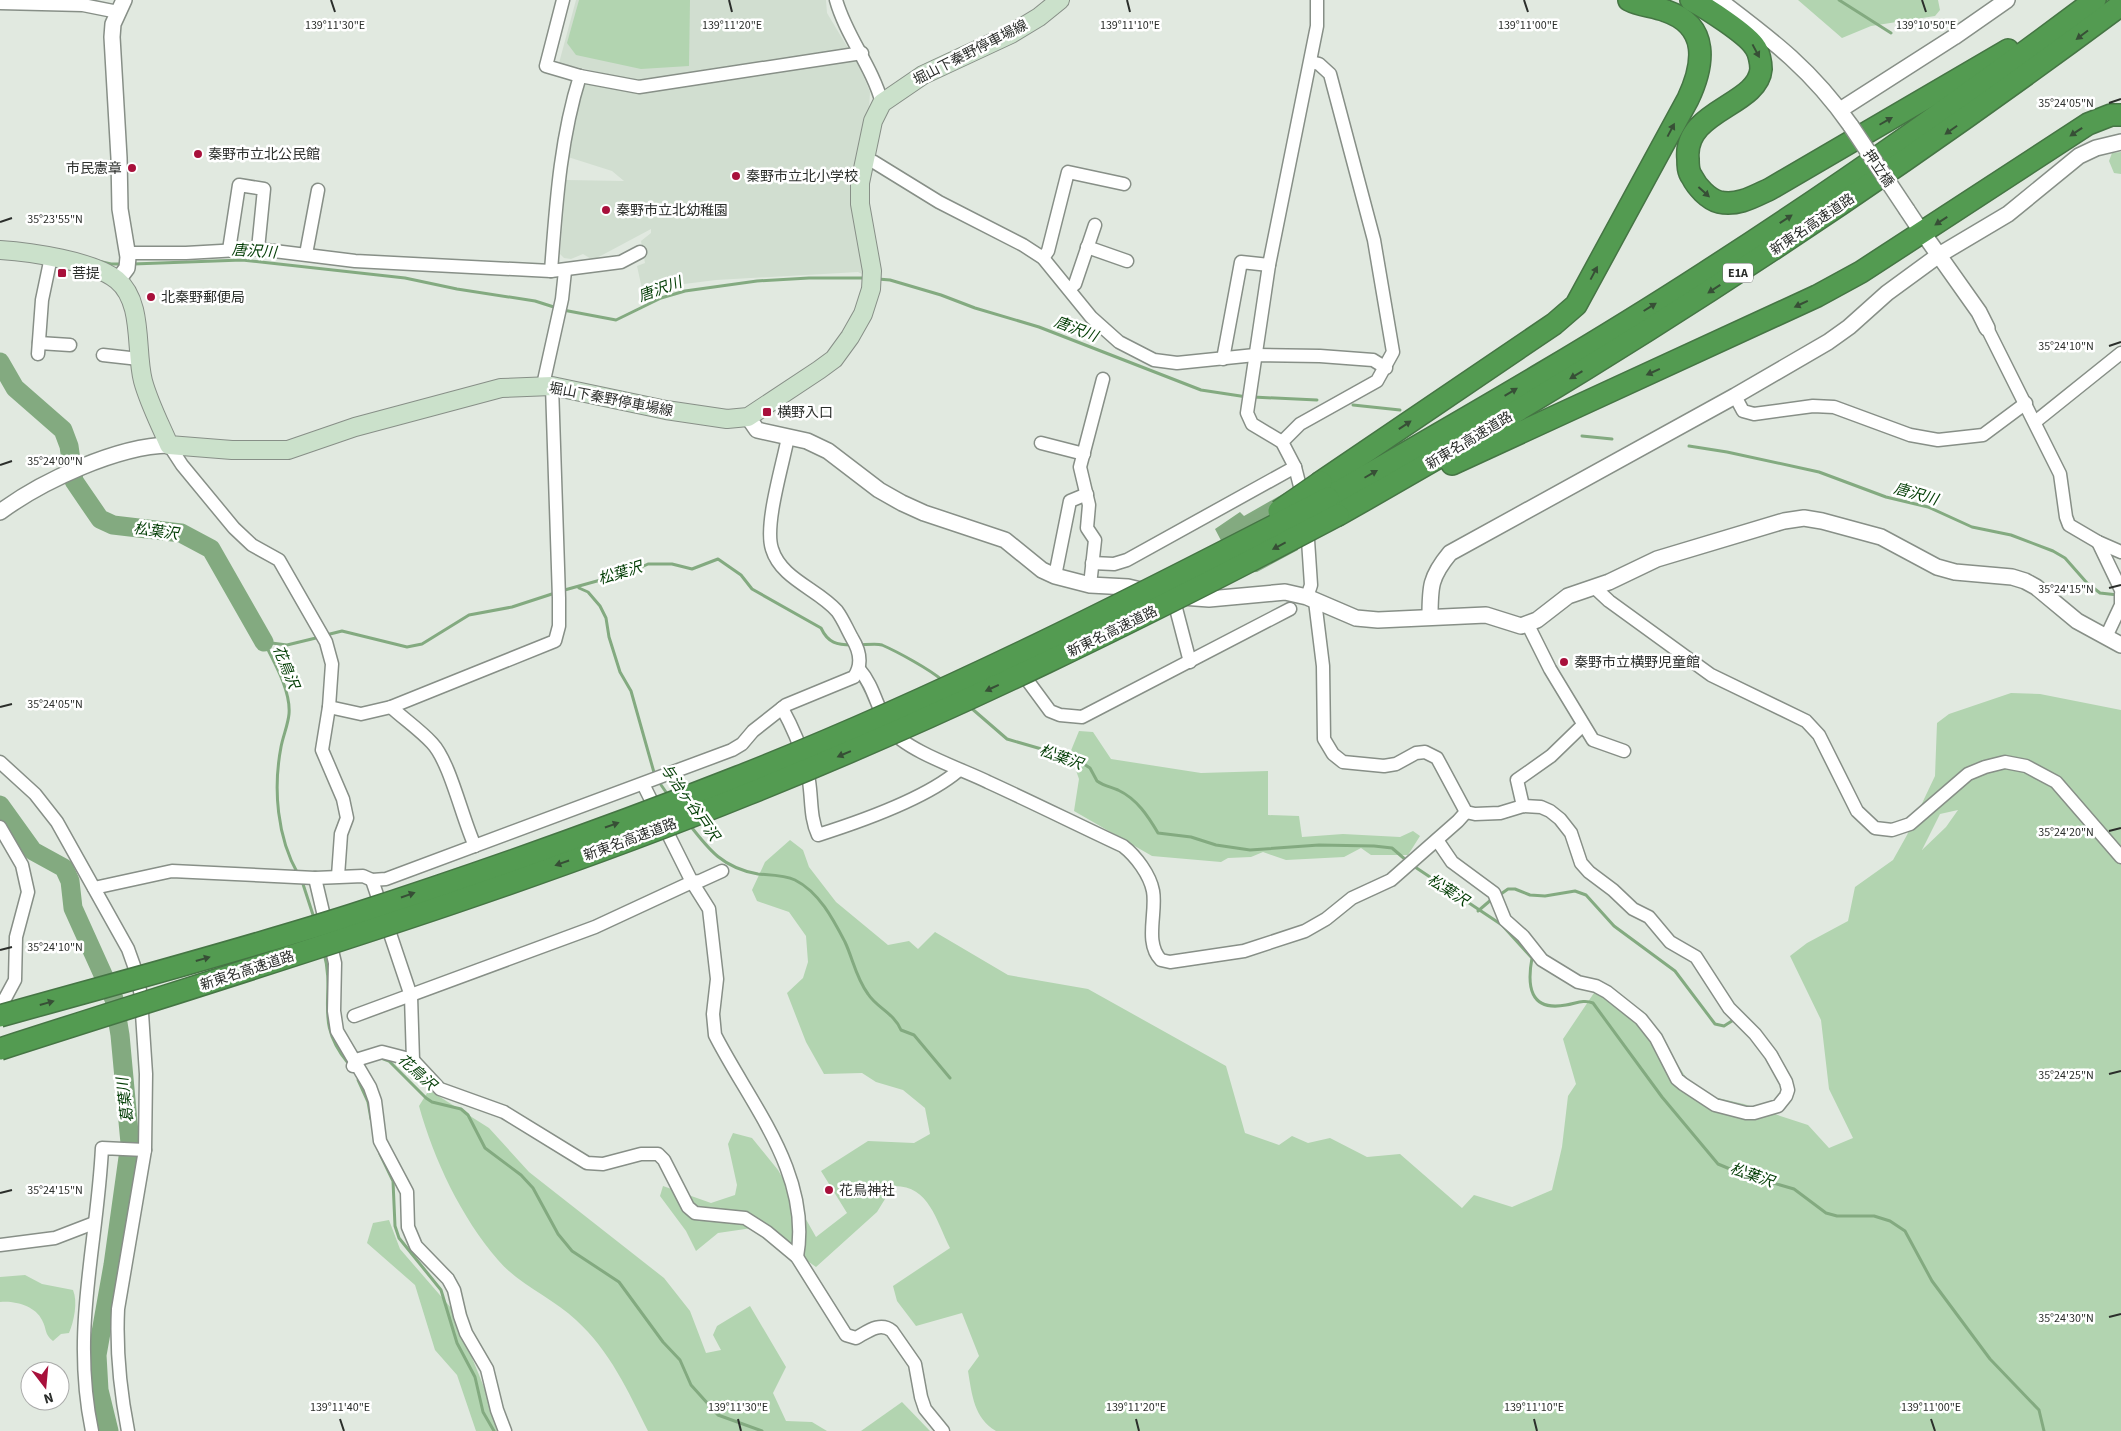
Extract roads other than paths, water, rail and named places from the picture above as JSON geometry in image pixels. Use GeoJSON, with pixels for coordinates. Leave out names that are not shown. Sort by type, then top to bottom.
{"type":"FeatureCollection","features":[{"type":"Feature","properties":{"kind":"highway"},"geometry":{"type":"LineString","coordinates":[[1329,498],[1576,305],[1688,98],[1701,67],[1700,45],[1694,32],[1686,23],[1668,11],[1629,0]]}},
{"type":"Feature","properties":{"kind":"highway"},"geometry":{"type":"LineString","coordinates":[[1691,0],[1702,5],[1747,39],[1756,47],[1760,60],[1761,70],[1755,83],[1698,127],[1690,139],[1687,151],[1690,174],[1696,184],[1717,202],[1731,204],[1770,190],[2089,0]]}},
{"type":"Feature","properties":{"kind":"highway","name":"新東名高速道路"},"geometry":{"type":"LineString","coordinates":[[1,1007],[353,914],[626,820],[766,765],[966,679],[1192,569],[1329,498],[1511,392],[1703,274],[1943,112],[2095,0]]}},
{"type":"Feature","properties":{"kind":"highway","name":"新東名高速道路"},"geometry":{"type":"LineString","coordinates":[[0,1049],[368,931],[632,839],[748,794],[858,748],[1075,650],[1207,584],[1329,498],[1461,445],[1712,290],[1954,128],[2121,6]]}},
{"type":"Feature","properties":{"kind":"highway"},"geometry":{"type":"LineString","coordinates":[[1329,498],[1467,458],[1817,296],[1869,267],[2088,124],[2111,116],[2121,115]]}},
{"type":"Feature","properties":{"kind":"main road","name":"堀山下秦野停車場線"},"geometry":{"type":"LineString","coordinates":[[169,445],[232,450],[288,450],[355,427],[501,388],[547,386],[666,410],[727,419],[748,416],[834,358],[850,338],[863,314],[872,289],[872,271],[860,204],[864,159],[873,121],[882,104],[923,75],[1011,34],[1039,17],[1060,0]]}},
{"type":"Feature","properties":{"kind":"main road"},"geometry":{"type":"LineString","coordinates":[[0,250],[51,257],[104,272],[125,265],[127,293],[133,309],[139,359],[147,394],[169,445]]}},
{"type":"Feature","properties":{"kind":"street"},"geometry":{"type":"LineString","coordinates":[[563,0],[546,66],[580,76],[639,87],[862,53]]}},
{"type":"Feature","properties":{"kind":"street"},"geometry":{"type":"LineString","coordinates":[[836,0],[876,82],[882,104]]}},
{"type":"Feature","properties":{"kind":"street"},"geometry":{"type":"LineString","coordinates":[[1317,0],[1317,26],[1311,62],[1269,266],[1247,413],[1252,424],[1282,442],[1295,467],[1302,490],[1310,546],[1311,599],[1323,666],[1324,739],[1333,754],[1343,762],[1384,766],[1396,764],[1416,753],[1425,752],[1436,758],[1466,812],[1475,814],[1500,812],[1523,806],[1541,807],[1550,811],[1560,819],[1571,834],[1582,863],[1589,872],[1608,885],[1633,909],[1649,918],[1670,942],[1696,957],[1729,1008],[1755,1034],[1771,1055],[1786,1082],[1788,1090],[1786,1096],[1778,1106],[1754,1113],[1715,1105],[1683,1084],[1677,1079],[1656,1038],[1641,1019],[1607,992],[1596,986],[1578,982],[1542,960],[1524,936],[1506,920],[1496,896],[1452,862],[1437,840]]}},
{"type":"Feature","properties":{"kind":"street","name":"押立橋"},"geometry":{"type":"LineString","coordinates":[[1719,0],[1798,62],[1840,110],[1917,225]]}},
{"type":"Feature","properties":{"kind":"street"},"geometry":{"type":"LineString","coordinates":[[1840,110],[1954,37],[2007,0]]}},
{"type":"Feature","properties":{"kind":"street"},"geometry":{"type":"LineString","coordinates":[[0,3],[121,6],[112,38],[120,158],[120,209],[125,265],[186,253],[258,249],[355,261],[565,271],[621,262],[640,252]]}},
{"type":"Feature","properties":{"kind":"street"},"geometry":{"type":"LineString","coordinates":[[1282,442],[1300,424],[1377,380],[1386,368],[1393,352],[1374,240],[1330,74],[1320,64],[1311,62]]}},
{"type":"Feature","properties":{"kind":"street"},"geometry":{"type":"LineString","coordinates":[[551,271],[564,142],[580,76]]}},
{"type":"Feature","properties":{"kind":"street"},"geometry":{"type":"LineString","coordinates":[[1430,617],[1430,588],[1438,568],[1450,553],[1735,396],[1828,342],[1849,327],[1886,293],[1939,255],[2008,214],[2079,156],[2096,148],[2121,142]]}},
{"type":"Feature","properties":{"kind":"street"},"geometry":{"type":"LineString","coordinates":[[864,159],[1043,258],[1091,317],[1119,342],[1154,360],[1177,363],[1255,355],[1373,360],[1386,368]]}},
{"type":"Feature","properties":{"kind":"street"},"geometry":{"type":"LineString","coordinates":[[1043,258],[1048,251],[1068,172],[1124,184]]}},
{"type":"Feature","properties":{"kind":"street"},"geometry":{"type":"LineString","coordinates":[[229,250],[239,185],[264,189],[258,249]]}},
{"type":"Feature","properties":{"kind":"street"},"geometry":{"type":"LineString","coordinates":[[306,254],[318,190]]}},
{"type":"Feature","properties":{"kind":"street"},"geometry":{"type":"LineString","coordinates":[[1068,289],[1075,284],[1095,225]]}},
{"type":"Feature","properties":{"kind":"street"},"geometry":{"type":"LineString","coordinates":[[1928,240],[1979,312],[2026,403],[2060,474],[2066,517],[2069,524],[2098,542],[2121,552]]}},
{"type":"Feature","properties":{"kind":"street"},"geometry":{"type":"LineString","coordinates":[[1087,247],[1127,261]]}},
{"type":"Feature","properties":{"kind":"street"},"geometry":{"type":"LineString","coordinates":[[51,257],[42,300],[38,349],[70,345]]}},
{"type":"Feature","properties":{"kind":"street"},"geometry":{"type":"LineString","coordinates":[[1223,359],[1241,262],[1269,266]]}},
{"type":"Feature","properties":{"kind":"street"},"geometry":{"type":"LineString","coordinates":[[329,707],[361,714],[391,707],[550,645],[558,637],[559,594],[547,386],[565,271]]}},
{"type":"Feature","properties":{"kind":"street"},"geometry":{"type":"LineString","coordinates":[[2035,422],[2121,353]]}},
{"type":"Feature","properties":{"kind":"street"},"geometry":{"type":"LineString","coordinates":[[103,355],[139,359]]}},
{"type":"Feature","properties":{"kind":"street"},"geometry":{"type":"LineString","coordinates":[[1090,585],[1095,540],[1087,528],[1089,505],[1080,467],[1103,379]]}},
{"type":"Feature","properties":{"kind":"street"},"geometry":{"type":"LineString","coordinates":[[1735,396],[1743,411],[1754,414],[1814,406],[1834,407],[1910,436],[1938,440],[1983,435],[2026,403]]}},
{"type":"Feature","properties":{"kind":"street"},"geometry":{"type":"LineString","coordinates":[[748,416],[757,430],[808,442],[828,450],[879,490],[917,510],[1005,540],[1042,570],[1055,576],[1090,585],[1128,588],[1173,597],[1209,599],[1285,592],[1311,599],[1356,618],[1378,620],[1486,615],[1521,626],[1528,625],[1568,596],[1594,587],[1657,559],[1784,521],[1804,518],[1881,537],[1938,567],[1955,572],[2012,577],[2025,581],[2036,587],[2077,621],[2121,645]]}},
{"type":"Feature","properties":{"kind":"street"},"geometry":{"type":"LineString","coordinates":[[788,437],[770,528],[772,549],[784,570],[823,598],[838,612],[857,648],[859,669],[868,679],[891,731],[913,746],[958,771],[986,780],[1123,846],[1131,852],[1148,878],[1154,893],[1153,939],[1155,950],[1161,960],[1170,962],[1244,951],[1305,931],[1326,919],[1352,898],[1391,880],[1466,812]]}},
{"type":"Feature","properties":{"kind":"street"},"geometry":{"type":"LineString","coordinates":[[1041,443],[1084,454]]}},
{"type":"Feature","properties":{"kind":"street"},"geometry":{"type":"LineString","coordinates":[[0,512],[31,490],[73,471],[138,448],[169,445],[182,465],[234,528],[252,545],[279,560],[326,642],[332,664],[329,707],[322,750],[343,799],[347,818],[341,834],[338,876]]}},
{"type":"Feature","properties":{"kind":"street"},"geometry":{"type":"LineString","coordinates":[[1092,563],[1114,564],[1127,560],[1295,467]]}},
{"type":"Feature","properties":{"kind":"street"},"geometry":{"type":"LineString","coordinates":[[1055,576],[1070,501],[1087,494]]}},
{"type":"Feature","properties":{"kind":"street"},"geometry":{"type":"LineString","coordinates":[[2098,542],[2121,590]]}},
{"type":"Feature","properties":{"kind":"street"},"geometry":{"type":"LineString","coordinates":[[1594,587],[1610,601],[1711,675],[1806,721],[1820,735],[1857,811],[1875,828],[1892,830],[1910,824],[1968,774],[1985,766],[2005,762],[2026,766],[2056,782],[2121,857]]}},
{"type":"Feature","properties":{"kind":"street"},"geometry":{"type":"LineString","coordinates":[[2106,637],[2121,605],[2121,594]]}},
{"type":"Feature","properties":{"kind":"street"},"geometry":{"type":"LineString","coordinates":[[1173,597],[1190,662]]}},
{"type":"Feature","properties":{"kind":"street"},"geometry":{"type":"LineString","coordinates":[[1008,653],[1050,711],[1060,715],[1082,717],[1290,609]]}},
{"type":"Feature","properties":{"kind":"street"},"geometry":{"type":"LineString","coordinates":[[1528,625],[1550,669],[1593,740],[1624,751]]}},
{"type":"Feature","properties":{"kind":"street"},"geometry":{"type":"LineString","coordinates":[[94,888],[172,871],[311,878],[363,876],[372,880],[386,879],[435,859],[476,846],[732,750],[742,744],[753,730],[782,708],[802,697],[854,677],[859,669]]}},
{"type":"Feature","properties":{"kind":"street"},"geometry":{"type":"LineString","coordinates":[[391,707],[432,743],[440,755],[464,823],[476,846]]}},
{"type":"Feature","properties":{"kind":"street"},"geometry":{"type":"LineString","coordinates":[[782,708],[803,756],[809,782],[812,816],[818,835],[874,815],[946,781],[958,771]]}},
{"type":"Feature","properties":{"kind":"street"},"geometry":{"type":"LineString","coordinates":[[1523,806],[1517,780],[1551,756],[1583,725]]}},
{"type":"Feature","properties":{"kind":"street"},"geometry":{"type":"LineString","coordinates":[[0,762],[23,782],[57,822],[128,949],[138,976],[146,1074],[143,1150],[118,1310],[118,1377],[128,1431]]}},
{"type":"Feature","properties":{"kind":"street"},"geometry":{"type":"LineString","coordinates":[[647,783],[692,882],[709,909],[717,979],[713,1014],[715,1035],[778,1149],[792,1180],[797,1202],[800,1244],[797,1257]]}},
{"type":"Feature","properties":{"kind":"street"},"geometry":{"type":"LineString","coordinates":[[0,826],[22,865],[28,892],[16,937],[15,980],[1,1007]]}},
{"type":"Feature","properties":{"kind":"street"},"geometry":{"type":"LineString","coordinates":[[354,1016],[618,918],[692,882],[700,881],[722,871]]}},
{"type":"Feature","properties":{"kind":"street"},"geometry":{"type":"LineString","coordinates":[[311,878],[335,963],[334,1011],[337,1031],[354,1063],[370,1086],[375,1101],[380,1141],[407,1192],[408,1227],[416,1246],[448,1279],[454,1290],[466,1333],[487,1369],[497,1410],[505,1431]]}},
{"type":"Feature","properties":{"kind":"street"},"geometry":{"type":"LineString","coordinates":[[372,880],[411,996],[413,1060]]}},
{"type":"Feature","properties":{"kind":"street"},"geometry":{"type":"LineString","coordinates":[[354,1063],[382,1052],[413,1060],[440,1089],[504,1112],[587,1163],[603,1164],[641,1154],[658,1154],[664,1160],[688,1206],[695,1213],[745,1218],[767,1232],[797,1257],[846,1335],[856,1338],[880,1326],[887,1326],[892,1330],[915,1364],[921,1398],[926,1409],[944,1431]]}},
{"type":"Feature","properties":{"kind":"street"},"geometry":{"type":"LineString","coordinates":[[92,1431],[86,1407],[82,1366],[85,1297],[102,1148],[143,1150]]}},
{"type":"Feature","properties":{"kind":"street"},"geometry":{"type":"LineString","coordinates":[[0,1244],[55,1238],[94,1223]]}},
{"type":"Feature","properties":{"kind":"waterway"},"geometry":{"type":"LineString","coordinates":[[1839,0],[1891,33]]}},
{"type":"Feature","properties":{"kind":"waterway","name":"唐沢川"},"geometry":{"type":"LineString","coordinates":[[133,264],[242,260],[405,278],[457,289],[535,301],[557,308]]}},
{"type":"Feature","properties":{"kind":"waterway","name":"唐沢川"},"geometry":{"type":"LineString","coordinates":[[98,261],[124,264]]}},
{"type":"Feature","properties":{"kind":"waterway","name":"唐沢川"},"geometry":{"type":"LineString","coordinates":[[563,310],[616,320],[661,298],[685,291],[757,281],[809,278],[867,278]]}},
{"type":"Feature","properties":{"kind":"waterway","name":"唐沢川"},"geometry":{"type":"LineString","coordinates":[[878,279],[890,280],[941,295],[975,308],[1039,327],[1201,390],[1247,397]]}},
{"type":"Feature","properties":{"kind":"waterway","name":"松葉沢"},"geometry":{"type":"LineString","coordinates":[[0,362],[15,388],[63,430],[69,446],[74,481],[100,519],[113,525],[181,533],[211,549],[264,642]]}},
{"type":"Feature","properties":{"kind":"waterway","name":"唐沢川"},"geometry":{"type":"LineString","coordinates":[[1253,397],[1317,400]]}},
{"type":"Feature","properties":{"kind":"waterway","name":"唐沢川"},"geometry":{"type":"LineString","coordinates":[[1353,405],[1400,410]]}},
{"type":"Feature","properties":{"kind":"waterway","name":"唐沢川"},"geometry":{"type":"LineString","coordinates":[[1582,436],[1612,439]]}},
{"type":"Feature","properties":{"kind":"waterway","name":"唐沢川"},"geometry":{"type":"LineString","coordinates":[[1689,446],[1727,452],[1819,472],[1886,497],[1928,507],[1972,527],[2011,535],[2053,551],[2065,558],[2087,583],[2100,593],[2118,595]]}},
{"type":"Feature","properties":{"kind":"waterway","name":"松葉沢"},"geometry":{"type":"LineString","coordinates":[[561,591],[633,571],[648,564],[672,564],[692,569],[718,559],[741,575],[752,589],[821,628],[830,640],[837,644],[852,645]]}},
{"type":"Feature","properties":{"kind":"waterway","name":"与治ヶ谷戸沢"},"geometry":{"type":"LineString","coordinates":[[579,588],[588,592],[600,606],[606,618],[609,637],[620,672],[631,691],[655,776]]}},
{"type":"Feature","properties":{"kind":"waterway","name":"松葉沢"},"geometry":{"type":"LineString","coordinates":[[326,635],[342,631],[407,647],[422,644],[469,615],[512,607],[555,593]]}},
{"type":"Feature","properties":{"kind":"waterway","name":"松葉沢"},"geometry":{"type":"LineString","coordinates":[[264,642],[287,645],[320,637]]}},
{"type":"Feature","properties":{"kind":"waterway","name":"花鳥沢"},"geometry":{"type":"LineString","coordinates":[[264,642],[285,686],[289,705],[289,714],[279,763],[277,796],[285,844],[298,874]]}},
{"type":"Feature","properties":{"kind":"waterway","name":"松葉沢"},"geometry":{"type":"LineString","coordinates":[[858,645],[882,645],[913,661],[942,680]]}},
{"type":"Feature","properties":{"kind":"waterway","name":"松葉沢"},"geometry":{"type":"LineString","coordinates":[[970,707],[1007,739],[1076,759],[1090,768],[1097,781],[1131,798],[1146,814],[1158,833],[1191,837],[1216,845],[1250,850],[1319,845],[1392,848],[1407,861]]}},
{"type":"Feature","properties":{"kind":"waterway","name":"与治ヶ谷戸沢"},"geometry":{"type":"LineString","coordinates":[[659,782],[668,795]]}},
{"type":"Feature","properties":{"kind":"waterway","name":"葛葉川"},"geometry":{"type":"LineString","coordinates":[[0,805],[33,851],[64,868],[70,881],[73,908],[114,999],[120,1035],[130,1143],[113,1265],[97,1355],[99,1390],[109,1431]]}},
{"type":"Feature","properties":{"kind":"waterway","name":"与治ヶ谷戸沢"},"geometry":{"type":"LineString","coordinates":[[689,824],[710,850],[735,867],[758,874],[791,878],[804,885],[818,899],[836,924],[860,982],[868,994],[894,1019],[901,1030],[914,1035],[950,1078]]}},
{"type":"Feature","properties":{"kind":"waterway","name":"松葉沢"},"geometry":{"type":"LineString","coordinates":[[1412,865],[1502,925],[1532,958],[1531,987],[1533,994],[1538,1000],[1544,1004],[1554,1006],[1582,1002],[1593,1003],[1662,1097],[1718,1164],[1742,1174],[1794,1189],[1826,1213],[1837,1216],[1874,1216],[1890,1221],[1905,1231],[1932,1281],[1990,1359],[2039,1410],[2044,1431]]}},
{"type":"Feature","properties":{"kind":"waterway","name":"花鳥沢"},"geometry":{"type":"LineString","coordinates":[[302,881],[314,918]]}},
{"type":"Feature","properties":{"kind":"waterway"},"geometry":{"type":"LineString","coordinates":[[1498,896],[1508,889],[1515,889],[1530,895],[1545,896],[1575,891],[1586,895],[1614,926],[1675,971],[1715,1024],[1724,1026],[1735,1019]]}},
{"type":"Feature","properties":{"kind":"waterway"},"geometry":{"type":"LineString","coordinates":[[1478,911],[1492,899]]}},
{"type":"Feature","properties":{"kind":"waterway","name":"花鳥沢"},"geometry":{"type":"LineString","coordinates":[[324,953],[328,982],[328,1021],[331,1034],[337,1048],[348,1063],[351,1062]]}},
{"type":"Feature","properties":{"kind":"waterway","name":"花鳥沢"},"geometry":{"type":"LineString","coordinates":[[381,1058],[389,1061],[432,1102],[461,1109],[468,1115],[485,1148],[521,1175],[533,1188],[558,1234],[572,1251],[619,1282],[663,1342],[680,1360],[691,1385],[718,1415],[762,1431]]}},
{"type":"Feature","properties":{"kind":"waterway"},"geometry":{"type":"LineString","coordinates":[[358,1080],[368,1102],[371,1119]]}},
{"type":"Feature","properties":{"kind":"waterway"},"geometry":{"type":"LineString","coordinates":[[380,1154],[393,1181],[395,1226],[399,1238],[441,1290],[457,1343],[475,1377],[483,1412],[494,1431]]}},
{"type":"Feature","properties":{"kind":"place","name":"秦野市立北公民館"},"geometry":{"type":"Point","coordinates":[198,154]}},
{"type":"Feature","properties":{"kind":"place","name":"市民憲章"},"geometry":{"type":"Point","coordinates":[132,168]}},
{"type":"Feature","properties":{"kind":"place","name":"秦野市立北小学校"},"geometry":{"type":"Point","coordinates":[736,176]}},
{"type":"Feature","properties":{"kind":"place","name":"秦野市立北幼稚園"},"geometry":{"type":"Point","coordinates":[606,210]}},
{"type":"Feature","properties":{"kind":"place","name":"菩提"},"geometry":{"type":"Point","coordinates":[62,273]}},
{"type":"Feature","properties":{"kind":"place","name":"北秦野郵便局"},"geometry":{"type":"Point","coordinates":[151,297]}},
{"type":"Feature","properties":{"kind":"place","name":"横野入口"},"geometry":{"type":"Point","coordinates":[767,412]}},
{"type":"Feature","properties":{"kind":"place","name":"秦野市立横野児童館"},"geometry":{"type":"Point","coordinates":[1564,662]}},
{"type":"Feature","properties":{"kind":"place","name":"花鳥神社"},"geometry":{"type":"Point","coordinates":[829,1190]}}]}
